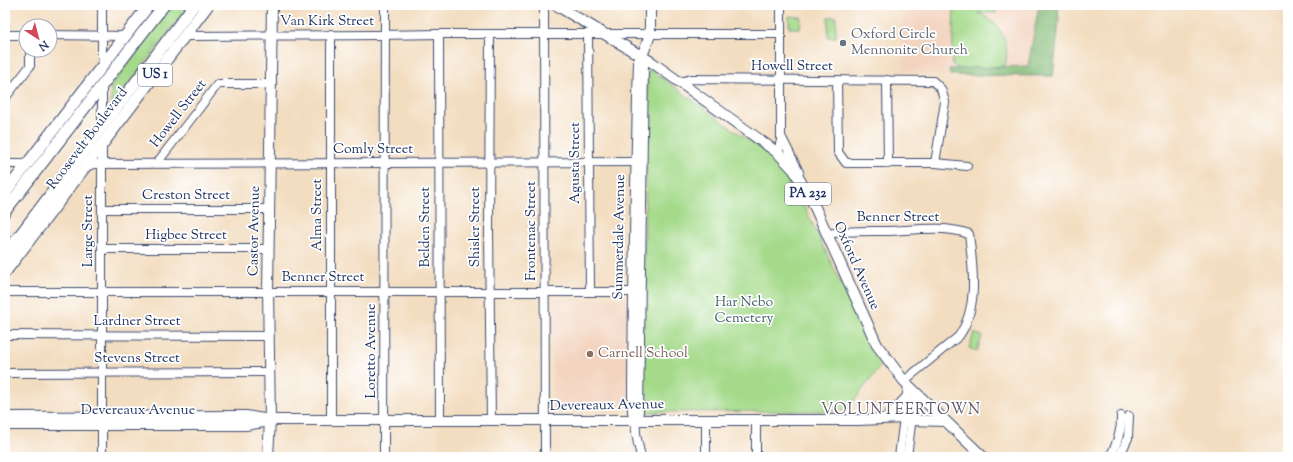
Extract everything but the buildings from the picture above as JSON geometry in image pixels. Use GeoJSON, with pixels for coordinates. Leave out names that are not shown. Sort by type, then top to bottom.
{"type":"FeatureCollection","features":[{"type":"Feature","properties":{"kind":"highway"},"geometry":{"type":"LineString","coordinates":[[5,194],[149,5]]}},
{"type":"Feature","properties":{"kind":"highway","name":"Roosevelt Boulevard"},"geometry":{"type":"LineString","coordinates":[[5,211],[164,5]]}},
{"type":"Feature","properties":{"kind":"highway","name":"Roosevelt Boulevard"},"geometry":{"type":"LineString","coordinates":[[5,255],[194,5]]}},
{"type":"Feature","properties":{"kind":"highway","name":"Roosevelt Boulevard"},"geometry":{"type":"LineString","coordinates":[[5,272],[208,5]]}},
{"type":"Feature","properties":{"kind":"highway"},"geometry":{"type":"LineString","coordinates":[[5,255],[41,225]]}},
{"type":"Feature","properties":{"kind":"main road","name":"Castor Avenue"},"geometry":{"type":"LineString","coordinates":[[268,457],[270,420],[268,291],[272,5]]}},
{"type":"Feature","properties":{"kind":"main road","name":"Oxford Avenue"},"geometry":{"type":"LineString","coordinates":[[556,5],[642,56],[778,153],[802,183],[827,234],[877,345],[909,388],[983,457]]}},
{"type":"Feature","properties":{"kind":"main road","name":"Summerdale Avenue"},"geometry":{"type":"LineString","coordinates":[[642,56],[650,35],[650,5]]}},
{"type":"Feature","properties":{"kind":"main road","name":"Devereaux Avenue"},"geometry":{"type":"LineString","coordinates":[[5,417],[184,421],[246,416],[270,420],[385,421],[706,419],[859,420],[886,418],[944,421]]}},
{"type":"Feature","properties":{"kind":"main road","name":"Devereaux Avenue"},"geometry":{"type":"LineString","coordinates":[[5,425],[102,420]]}},
{"type":"Feature","properties":{"kind":"street","name":"Large Street"},"geometry":{"type":"LineString","coordinates":[[102,5],[102,457]]}},
{"type":"Feature","properties":{"kind":"street","name":"Loretto Avenue"},"geometry":{"type":"LineString","coordinates":[[384,457],[385,5]]}},
{"type":"Feature","properties":{"kind":"street","name":"Frontenac Street"},"geometry":{"type":"LineString","coordinates":[[544,5],[545,457]]}},
{"type":"Feature","properties":{"kind":"street"},"geometry":{"type":"LineString","coordinates":[[778,153],[781,136],[781,5]]}},
{"type":"Feature","properties":{"kind":"street","name":"Van Kirk Street"},"geometry":{"type":"LineString","coordinates":[[185,36],[331,34],[384,36],[439,34],[780,34]]}},
{"type":"Feature","properties":{"kind":"street","name":"Alma Street"},"geometry":{"type":"LineString","coordinates":[[331,34],[331,420]]}},
{"type":"Feature","properties":{"kind":"street","name":"Belden Street"},"geometry":{"type":"LineString","coordinates":[[439,34],[440,420]]}},
{"type":"Feature","properties":{"kind":"street","name":"Shisler Street"},"geometry":{"type":"LineString","coordinates":[[490,34],[489,292],[491,420]]}},
{"type":"Feature","properties":{"kind":"street","name":"Agusta Street"},"geometry":{"type":"LineString","coordinates":[[588,34],[590,292]]}},
{"type":"Feature","properties":{"kind":"street"},"geometry":{"type":"LineString","coordinates":[[5,35],[18,35]]}},
{"type":"Feature","properties":{"kind":"street"},"geometry":{"type":"LineString","coordinates":[[58,35],[125,36]]}},
{"type":"Feature","properties":{"kind":"street","name":"Summerdale Avenue"},"geometry":{"type":"LineString","coordinates":[[641,457],[635,428],[635,420],[639,412],[637,292],[639,162],[638,60],[642,56]]}},
{"type":"Feature","properties":{"kind":"street"},"geometry":{"type":"LineString","coordinates":[[5,98],[30,66],[30,58]]}},
{"type":"Feature","properties":{"kind":"street","name":"Howell Street"},"geometry":{"type":"LineString","coordinates":[[680,82],[691,79],[928,80],[937,83],[944,96],[935,163]]}},
{"type":"Feature","properties":{"kind":"street"},"geometry":{"type":"LineString","coordinates":[[837,80],[838,152],[846,163],[935,163],[967,166]]}},
{"type":"Feature","properties":{"kind":"street"},"geometry":{"type":"LineString","coordinates":[[887,80],[888,164]]}},
{"type":"Feature","properties":{"kind":"street","name":"Howell Street"},"geometry":{"type":"LineString","coordinates":[[157,163],[217,85],[271,84]]}},
{"type":"Feature","properties":{"kind":"street"},"geometry":{"type":"LineString","coordinates":[[781,136],[786,149],[798,168],[802,183]]}},
{"type":"Feature","properties":{"kind":"street","name":"Comly Street"},"geometry":{"type":"LineString","coordinates":[[85,167],[91,164],[157,163],[639,162]]}},
{"type":"Feature","properties":{"kind":"street"},"geometry":{"type":"LineString","coordinates":[[5,164],[28,164]]}},
{"type":"Feature","properties":{"kind":"street","name":"Creston Street"},"geometry":{"type":"LineString","coordinates":[[102,209],[270,209]]}},
{"type":"Feature","properties":{"kind":"street","name":"Benner Street"},"geometry":{"type":"LineString","coordinates":[[827,234],[850,231],[921,230],[954,230],[969,234],[972,294],[970,313],[966,327],[909,388]]}},
{"type":"Feature","properties":{"kind":"street","name":"Higbee Street"},"geometry":{"type":"LineString","coordinates":[[102,249],[269,249]]}},
{"type":"Feature","properties":{"kind":"street","name":"Benner Street"},"geometry":{"type":"LineString","coordinates":[[5,292],[637,292]]}},
{"type":"Feature","properties":{"kind":"street","name":"Lardner Street"},"geometry":{"type":"LineString","coordinates":[[5,335],[269,336]]}},
{"type":"Feature","properties":{"kind":"street","name":"Stevens Street"},"geometry":{"type":"LineString","coordinates":[[5,373],[269,372]]}},
{"type":"Feature","properties":{"kind":"street"},"geometry":{"type":"LineString","coordinates":[[886,418],[909,388]]}},
{"type":"Feature","properties":{"kind":"street"},"geometry":{"type":"LineString","coordinates":[[906,457],[909,388]]}},
{"type":"Feature","properties":{"kind":"street"},"geometry":{"type":"LineString","coordinates":[[1110,457],[1116,446],[1125,416],[1128,438],[1119,457]]}},
{"type":"Feature","properties":{"kind":"street"},"geometry":{"type":"LineString","coordinates":[[706,419],[706,457]]}},
{"type":"Feature","properties":{"kind":"street"},"geometry":{"type":"LineString","coordinates":[[756,419],[756,457]]}},
{"type":"Feature","properties":{"kind":"street"},"geometry":{"type":"LineString","coordinates":[[899,457],[907,419]]}},
{"type":"Feature","properties":{"kind":"shaded area"},"geometry":{"type":"Polygon","coordinates":[[[903,5],[1039,5],[1028,66],[949,69],[950,75],[903,71],[903,5]]]}},
{"type":"Feature","properties":{"kind":"shaded area","name":"Carnell School"},"geometry":{"type":"Polygon","coordinates":[[[553,299],[629,299],[628,409],[552,409],[553,299]]]}},
{"type":"Feature","properties":{"kind":"green space"},"geometry":{"type":"Polygon","coordinates":[[[171,5],[189,5],[111,108],[111,85],[159,24],[171,5]]]}},
{"type":"Feature","properties":{"kind":"green space"},"geometry":{"type":"Polygon","coordinates":[[[954,5],[996,5],[996,13],[978,13],[986,17],[998,27],[1002,34],[1006,49],[1005,66],[959,69],[952,64],[954,5]]]}},
{"type":"Feature","properties":{"kind":"green space"},"geometry":{"type":"Polygon","coordinates":[[[1039,5],[1058,5],[1059,21],[1053,76],[950,75],[949,69],[1028,66],[1039,5]]]}},
{"type":"Feature","properties":{"kind":"green space"},"geometry":{"type":"Polygon","coordinates":[[[789,16],[801,17],[800,28],[789,28],[789,16]]]}},
{"type":"Feature","properties":{"kind":"green space"},"geometry":{"type":"Polygon","coordinates":[[[828,17],[836,17],[836,37],[828,37],[828,17]]]}},
{"type":"Feature","properties":{"kind":"green space","name":"Har Nebo Cemetery"},"geometry":{"type":"Polygon","coordinates":[[[648,68],[772,157],[783,168],[795,187],[873,350],[882,364],[846,411],[641,412],[648,68]]]}},
{"type":"Feature","properties":{"kind":"green space"},"geometry":{"type":"Polygon","coordinates":[[[974,333],[982,336],[977,351],[969,348],[974,333]]]}},
{"type":"Feature","properties":{"kind":"place","name":"Oxford Circle Mennonite Church"},"geometry":{"type":"Point","coordinates":[843,43]}},
{"type":"Feature","properties":{"kind":"place","name":"Carnell School"},"geometry":{"type":"Point","coordinates":[590,354]}},
{"type":"Feature","properties":{"kind":"district","name":"VOLUNTEERTOWN"},"geometry":{"type":"Point","coordinates":[901,410]}}]}
